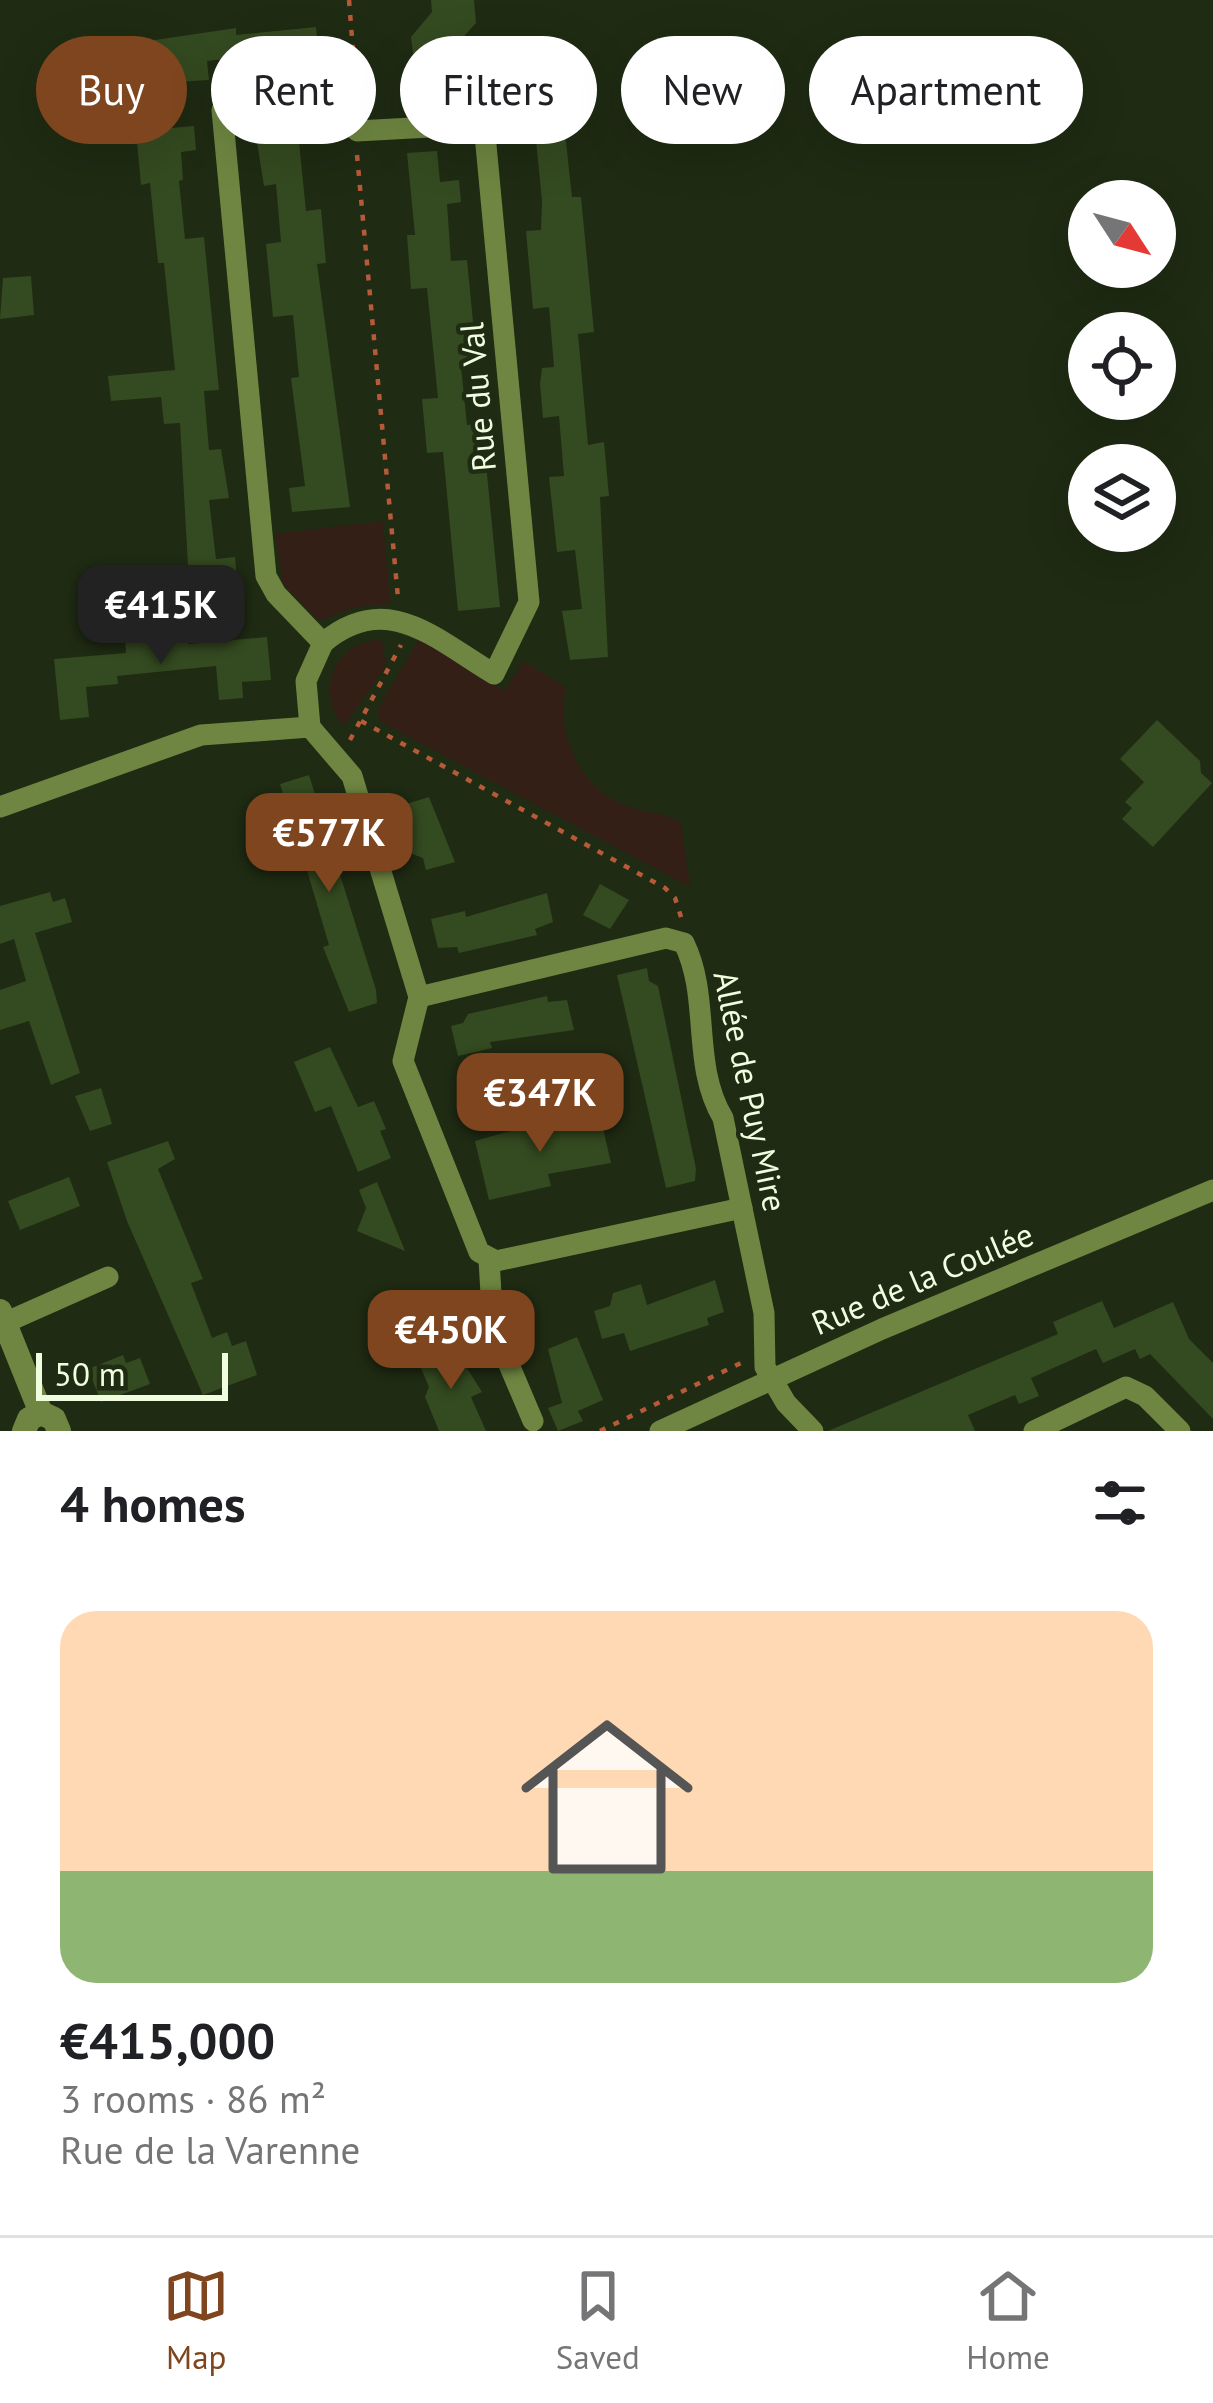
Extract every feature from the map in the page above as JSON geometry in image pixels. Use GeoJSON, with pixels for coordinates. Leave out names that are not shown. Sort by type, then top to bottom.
{"type":"FeatureCollection","features":[{"type":"Feature","properties":{"kind":"street","name":"Rue du Val"},"geometry":{"type":"LineString","coordinates":[[376,130],[484,124],[527,574],[527,614],[494,674],[400,618]]}},
{"type":"Feature","properties":{"kind":"street"},"geometry":{"type":"LineString","coordinates":[[224,144],[266,576],[276,595],[323,643]]}},
{"type":"Feature","properties":{"kind":"street"},"geometry":{"type":"LineString","coordinates":[[400,618],[349,625],[323,643],[306,682],[310,727],[352,776],[419,998],[403,1061],[479,1252],[489,1259],[742,1208]]}},
{"type":"Feature","properties":{"kind":"street"},"geometry":{"type":"LineString","coordinates":[[0,807],[202,735],[310,727]]}},
{"type":"Feature","properties":{"kind":"street","name":"Allée de Puy Mire"},"geometry":{"type":"LineString","coordinates":[[419,998],[666,938],[676,938],[688,948],[704,1029],[701,1045],[764,1313],[762,1353],[771,1380]]}},
{"type":"Feature","properties":{"kind":"street","name":"Rue de la Coulée"},"geometry":{"type":"LineString","coordinates":[[659,1431],[1213,1190]]}},
{"type":"Feature","properties":{"kind":"street"},"geometry":{"type":"LineString","coordinates":[[489,1259],[493,1327],[533,1421]]}},
{"type":"Feature","properties":{"kind":"street"},"geometry":{"type":"LineString","coordinates":[[41,1425],[1,1320],[108,1277]]}},
{"type":"Feature","properties":{"kind":"street"},"geometry":{"type":"LineString","coordinates":[[771,1380],[813,1431]]}},
{"type":"Feature","properties":{"kind":"street"},"geometry":{"type":"LineString","coordinates":[[1034,1431],[1126,1388],[1145,1396],[1180,1431]]}},
{"type":"Feature","properties":{"kind":"path"},"geometry":{"type":"LineString","coordinates":[[349,0],[350,36]]}},
{"type":"Feature","properties":{"kind":"path"},"geometry":{"type":"LineString","coordinates":[[340,757],[400,652],[358,144]]}},
{"type":"Feature","properties":{"kind":"path"},"geometry":{"type":"LineString","coordinates":[[361,721],[665,888],[681,910],[688,948]]}},
{"type":"Feature","properties":{"kind":"path"},"geometry":{"type":"LineString","coordinates":[[600,1431],[762,1353]]}},
{"type":"Feature","properties":{"kind":"shaded area"},"geometry":{"type":"Polygon","coordinates":[[[383,521],[390,604],[356,607],[319,621],[283,584],[275,534],[383,521]]]}},
{"type":"Feature","properties":{"kind":"shaded area"},"geometry":{"type":"Polygon","coordinates":[[[419,639],[505,691],[523,661],[566,687],[565,725],[576,761],[600,791],[617,802],[681,823],[690,887],[379,721],[378,709],[419,639]]]}},
{"type":"Feature","properties":{"kind":"shaded area"},"geometry":{"type":"Polygon","coordinates":[[[382,640],[386,666],[344,726],[330,698],[334,670],[352,648],[382,640]]]}},
{"type":"Feature","properties":{"kind":"building"},"geometry":{"type":"Polygon","coordinates":[[[431,0],[474,0],[476,23],[464,36],[412,36],[432,12],[431,0]]]}},
{"type":"Feature","properties":{"kind":"building"},"geometry":{"type":"Polygon","coordinates":[[[316,27],[317,36],[211,36],[209,80],[187,81],[187,36],[182,36],[236,28],[236,35],[316,27]]]}},
{"type":"Feature","properties":{"kind":"building"},"geometry":{"type":"Polygon","coordinates":[[[194,126],[196,150],[181,152],[185,239],[204,237],[219,390],[204,391],[209,450],[221,449],[229,498],[209,500],[216,559],[235,557],[237,579],[189,584],[180,423],[164,424],[161,397],[111,401],[108,376],[175,370],[164,263],[158,263],[150,183],[141,185],[137,144],[187,144],[187,127],[194,126]]]}},
{"type":"Feature","properties":{"kind":"building"},"geometry":{"type":"Polygon","coordinates":[[[257,144],[299,144],[306,211],[321,209],[326,263],[317,264],[350,507],[292,512],[289,488],[305,486],[291,378],[299,377],[293,315],[273,317],[266,244],[281,242],[276,184],[264,186],[257,144]]]}},
{"type":"Feature","properties":{"kind":"building"},"geometry":{"type":"Polygon","coordinates":[[[536,144],[566,144],[572,197],[581,197],[594,332],[578,334],[588,445],[604,442],[609,496],[600,497],[608,657],[570,660],[562,611],[582,609],[575,550],[557,552],[549,477],[564,476],[559,416],[543,418],[542,368],[554,367],[549,307],[533,309],[526,231],[541,230],[536,144]]]}},
{"type":"Feature","properties":{"kind":"building"},"geometry":{"type":"Polygon","coordinates":[[[437,151],[440,182],[459,180],[461,202],[447,204],[451,261],[467,260],[477,364],[461,366],[467,425],[482,423],[500,607],[458,611],[443,452],[427,453],[422,399],[438,398],[427,288],[411,289],[407,235],[415,235],[407,153],[437,151]]]}},
{"type":"Feature","properties":{"kind":"building"},"geometry":{"type":"Polygon","coordinates":[[[31,276],[34,315],[0,319],[3,278],[31,276]]]}},
{"type":"Feature","properties":{"kind":"building"},"geometry":{"type":"Polygon","coordinates":[[[187,632],[188,644],[267,637],[271,680],[242,682],[243,698],[219,700],[216,666],[117,676],[118,684],[86,687],[89,717],[60,720],[54,659],[126,653],[125,638],[187,632]]]}},
{"type":"Feature","properties":{"kind":"building"},"geometry":{"type":"Polygon","coordinates":[[[1157,720],[1200,761],[1201,773],[1212,783],[1153,847],[1122,819],[1132,808],[1125,802],[1144,782],[1120,759],[1157,720]]]}},
{"type":"Feature","properties":{"kind":"building"},"geometry":{"type":"Polygon","coordinates":[[[309,775],[376,990],[377,1003],[349,1012],[323,947],[329,945],[301,850],[294,852],[284,819],[290,817],[280,784],[309,775]]]}},
{"type":"Feature","properties":{"kind":"building"},"geometry":{"type":"Polygon","coordinates":[[[429,797],[455,862],[426,870],[423,858],[412,854],[400,806],[429,797]]]}},
{"type":"Feature","properties":{"kind":"building"},"geometry":{"type":"Polygon","coordinates":[[[600,884],[629,900],[610,929],[583,915],[600,884]]]}},
{"type":"Feature","properties":{"kind":"building"},"geometry":{"type":"Polygon","coordinates":[[[50,892],[53,902],[65,898],[72,922],[35,933],[80,1073],[51,1085],[29,1021],[0,1030],[0,990],[26,981],[14,939],[0,944],[0,906],[50,892]]]}},
{"type":"Feature","properties":{"kind":"building"},"geometry":{"type":"Polygon","coordinates":[[[547,893],[553,922],[535,929],[537,935],[459,953],[457,947],[438,948],[431,919],[465,911],[466,917],[547,893]]]}},
{"type":"Feature","properties":{"kind":"building"},"geometry":{"type":"Polygon","coordinates":[[[647,968],[649,981],[658,986],[696,1169],[695,1181],[666,1188],[617,975],[647,968]]]}},
{"type":"Feature","properties":{"kind":"building"},"geometry":{"type":"Polygon","coordinates":[[[547,996],[548,1002],[567,1000],[574,1030],[490,1042],[492,1048],[458,1056],[451,1026],[463,1023],[468,1014],[547,996]]]}},
{"type":"Feature","properties":{"kind":"building"},"geometry":{"type":"Polygon","coordinates":[[[330,1047],[358,1107],[374,1101],[386,1129],[380,1131],[391,1158],[358,1172],[331,1106],[315,1112],[294,1062],[330,1047]]]}},
{"type":"Feature","properties":{"kind":"building"},"geometry":{"type":"Polygon","coordinates":[[[101,1088],[112,1124],[90,1131],[75,1096],[101,1088]]]}},
{"type":"Feature","properties":{"kind":"building"},"geometry":{"type":"Polygon","coordinates":[[[600,1115],[611,1163],[548,1174],[551,1186],[489,1200],[475,1141],[528,1126],[538,1129],[600,1115]]]}},
{"type":"Feature","properties":{"kind":"building"},"geometry":{"type":"Polygon","coordinates":[[[168,1141],[175,1159],[158,1169],[203,1279],[191,1283],[212,1338],[227,1332],[232,1346],[246,1341],[257,1375],[203,1395],[127,1221],[107,1162],[168,1141]]]}},
{"type":"Feature","properties":{"kind":"building"},"geometry":{"type":"Polygon","coordinates":[[[69,1177],[80,1206],[20,1230],[8,1201],[69,1177]]]}},
{"type":"Feature","properties":{"kind":"building"},"geometry":{"type":"Polygon","coordinates":[[[377,1182],[405,1251],[357,1231],[366,1208],[359,1190],[377,1182]]]}},
{"type":"Feature","properties":{"kind":"building"},"geometry":{"type":"Polygon","coordinates":[[[715,1280],[724,1312],[707,1318],[709,1325],[630,1351],[624,1333],[602,1339],[594,1311],[610,1306],[613,1293],[641,1284],[647,1305],[715,1280]]]}},
{"type":"Feature","properties":{"kind":"building"},"geometry":{"type":"Polygon","coordinates":[[[1102,1301],[1114,1328],[1173,1302],[1189,1339],[1213,1363],[1213,1419],[1150,1354],[1140,1359],[1135,1349],[1103,1363],[1096,1349],[1031,1378],[1039,1396],[1019,1404],[1015,1395],[968,1415],[975,1431],[828,1431],[1058,1334],[1053,1322],[1102,1301]]]}},
{"type":"Feature","properties":{"kind":"building"},"geometry":{"type":"Polygon","coordinates":[[[577,1337],[603,1400],[578,1411],[583,1421],[558,1431],[548,1408],[562,1403],[548,1349],[577,1337]]]}},
{"type":"Feature","properties":{"kind":"building"},"geometry":{"type":"Polygon","coordinates":[[[453,1346],[482,1392],[471,1397],[486,1431],[439,1431],[425,1397],[429,1387],[418,1361],[453,1346]]]}},
{"type":"Feature","properties":{"kind":"building"},"geometry":{"type":"Polygon","coordinates":[[[123,1355],[126,1363],[140,1358],[150,1384],[101,1402],[88,1369],[123,1355]]]}}]}
